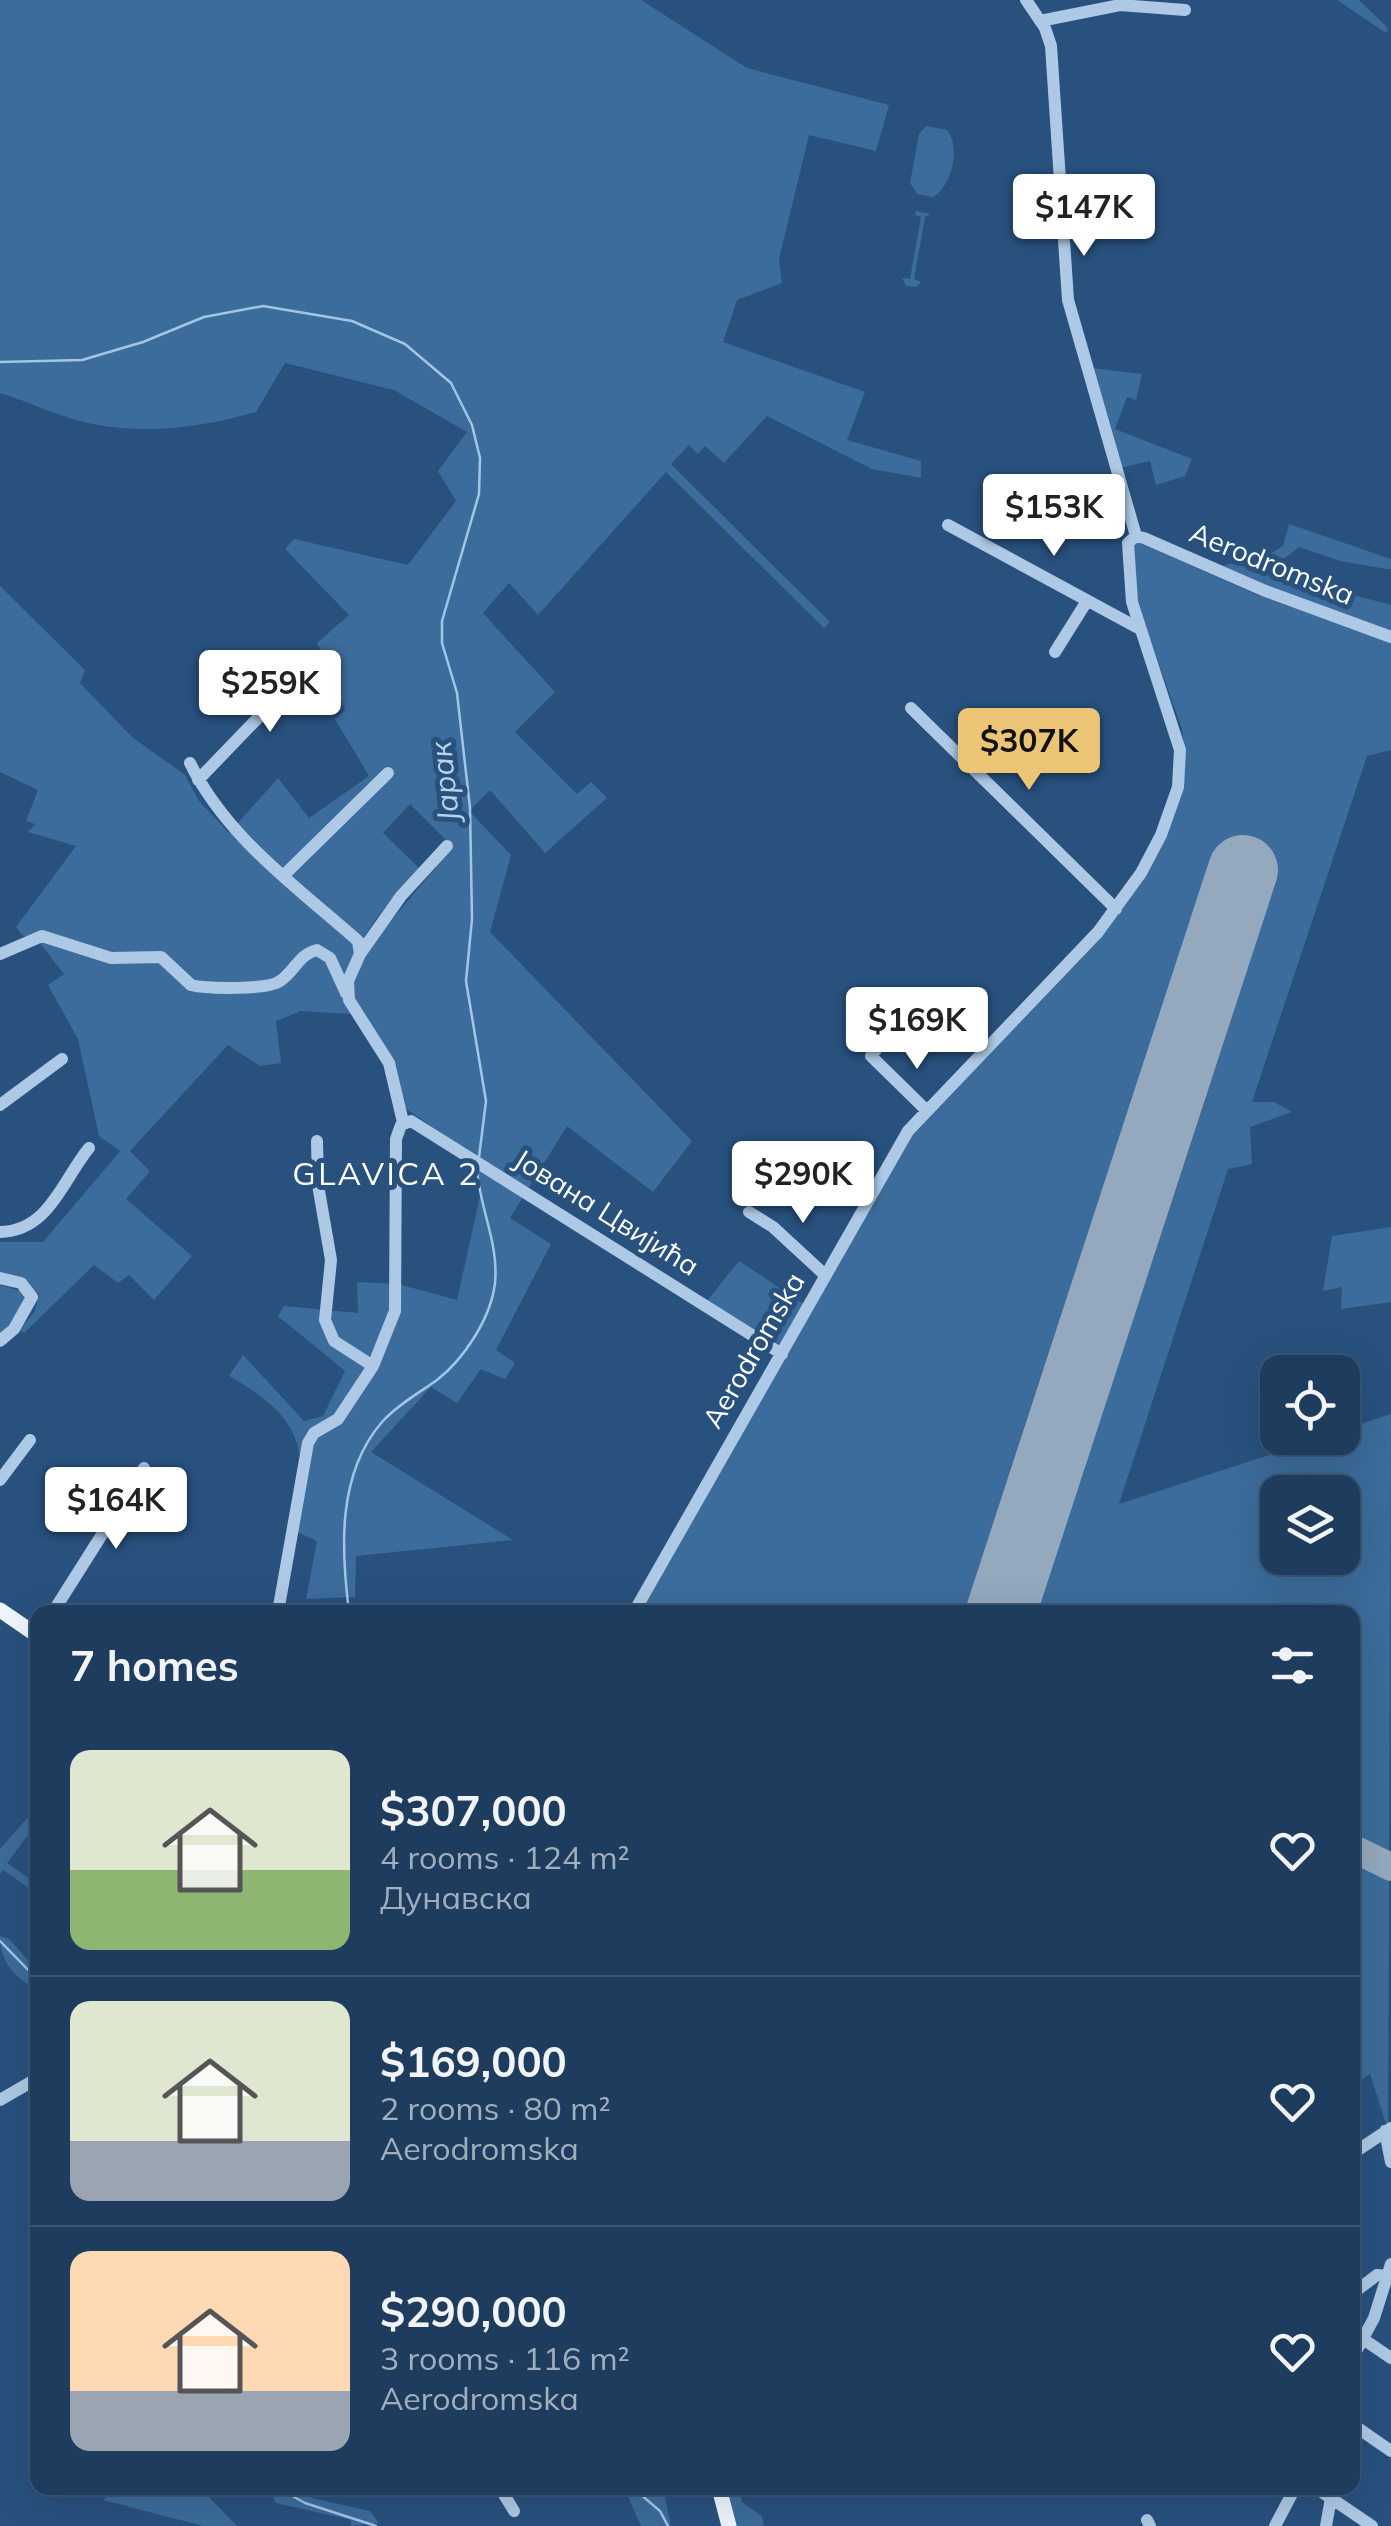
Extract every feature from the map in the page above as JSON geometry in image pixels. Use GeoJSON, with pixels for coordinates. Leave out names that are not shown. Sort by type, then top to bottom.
{"type":"FeatureCollection","features":[{"type":"Feature","properties":{"kind":"main road"},"geometry":{"type":"LineString","coordinates":[[0,1610],[30,1629]]}},
{"type":"Feature","properties":{"kind":"main road"},"geometry":{"type":"LineString","coordinates":[[722,2495],[730,2526]]}},
{"type":"Feature","properties":{"kind":"street"},"geometry":{"type":"LineString","coordinates":[[1026,0],[1051,46],[1068,300],[1136,536]]}},
{"type":"Feature","properties":{"kind":"street"},"geometry":{"type":"LineString","coordinates":[[1040,21],[1120,5],[1185,10]]}},
{"type":"Feature","properties":{"kind":"street"},"geometry":{"type":"LineString","coordinates":[[948,525],[1140,629]]}},
{"type":"Feature","properties":{"kind":"street","name":"Aerodromska"},"geometry":{"type":"LineString","coordinates":[[638,1605],[888,1160],[925,1109],[1025,1012],[1116,910],[1160,835],[1181,770],[1172,718],[1140,629],[1126,564],[1128,542],[1136,536],[1391,637]]}},
{"type":"Feature","properties":{"kind":"street"},"geometry":{"type":"LineString","coordinates":[[1055,652],[1087,601]]}},
{"type":"Feature","properties":{"kind":"street"},"geometry":{"type":"LineString","coordinates":[[198,780],[312,662]]}},
{"type":"Feature","properties":{"kind":"street"},"geometry":{"type":"LineString","coordinates":[[911,708],[1116,910]]}},
{"type":"Feature","properties":{"kind":"street"},"geometry":{"type":"LineString","coordinates":[[190,763],[210,804],[358,941],[360,954]]}},
{"type":"Feature","properties":{"kind":"street"},"geometry":{"type":"LineString","coordinates":[[284,876],[388,773]]}},
{"type":"Feature","properties":{"kind":"street"},"geometry":{"type":"LineString","coordinates":[[349,1000],[348,981],[360,954],[401,896],[447,846]]}},
{"type":"Feature","properties":{"kind":"street"},"geometry":{"type":"LineString","coordinates":[[0,954],[42,936],[111,958],[161,957],[191,985],[250,988],[279,982],[306,954],[317,950],[330,958],[349,1000],[389,1062],[404,1122],[396,1139],[394,1312],[373,1366],[338,1419],[314,1432],[308,1443],[279,1605]]}},
{"type":"Feature","properties":{"kind":"street"},"geometry":{"type":"LineString","coordinates":[[888,1034],[871,1056],[925,1109]]}},
{"type":"Feature","properties":{"kind":"street"},"geometry":{"type":"LineString","coordinates":[[0,1105],[62,1058]]}},
{"type":"Feature","properties":{"kind":"street","name":"Јована Цвијића"},"geometry":{"type":"LineString","coordinates":[[404,1122],[415,1122],[465,1157],[510,1179],[782,1354]]}},
{"type":"Feature","properties":{"kind":"street"},"geometry":{"type":"LineString","coordinates":[[317,1141],[318,1185],[332,1260],[324,1320],[334,1341],[373,1366]]}},
{"type":"Feature","properties":{"kind":"street"},"geometry":{"type":"LineString","coordinates":[[0,1232],[22,1230],[45,1212],[89,1148]]}},
{"type":"Feature","properties":{"kind":"street"},"geometry":{"type":"LineString","coordinates":[[749,1212],[772,1226],[826,1275]]}},
{"type":"Feature","properties":{"kind":"street"},"geometry":{"type":"LineString","coordinates":[[0,1278],[22,1284],[32,1296],[14,1328],[0,1341]]}},
{"type":"Feature","properties":{"kind":"street"},"geometry":{"type":"LineString","coordinates":[[0,1480],[30,1440]]}},
{"type":"Feature","properties":{"kind":"street"},"geometry":{"type":"LineString","coordinates":[[57,1605],[144,1468]]}},
{"type":"Feature","properties":{"kind":"street"},"geometry":{"type":"LineString","coordinates":[[0,2100],[30,2083]]}},
{"type":"Feature","properties":{"kind":"street"},"geometry":{"type":"LineString","coordinates":[[1360,2149],[1388,2130],[1391,2162]]}},
{"type":"Feature","properties":{"kind":"street"},"geometry":{"type":"LineString","coordinates":[[1360,2287],[1376,2274],[1390,2271]]}},
{"type":"Feature","properties":{"kind":"street"},"geometry":{"type":"LineString","coordinates":[[1360,2344],[1390,2271]]}},
{"type":"Feature","properties":{"kind":"street"},"geometry":{"type":"LineString","coordinates":[[1363,2339],[1391,2358]]}},
{"type":"Feature","properties":{"kind":"street"},"geometry":{"type":"LineString","coordinates":[[1360,2430],[1391,2451]]}},
{"type":"Feature","properties":{"kind":"street"},"geometry":{"type":"LineString","coordinates":[[504,2495],[514,2511]]}},
{"type":"Feature","properties":{"kind":"street"},"geometry":{"type":"LineString","coordinates":[[1275,2526],[1290,2495]]}},
{"type":"Feature","properties":{"kind":"street"},"geometry":{"type":"LineString","coordinates":[[1326,2495],[1372,2526]]}},
{"type":"Feature","properties":{"kind":"street"},"geometry":{"type":"LineString","coordinates":[[1326,2526],[1331,2498]]}},
{"type":"Feature","properties":{"kind":"shaded area"},"geometry":{"type":"Polygon","coordinates":[[[0,0],[641,0],[747,68],[889,105],[876,151],[809,135],[779,259],[782,283],[737,300],[723,342],[865,392],[847,440],[921,461],[921,478],[872,469],[767,416],[724,463],[705,446],[698,454],[689,445],[671,464],[830,622],[824,628],[666,472],[538,615],[509,583],[483,613],[555,692],[515,732],[577,794],[591,782],[607,798],[545,853],[490,790],[469,811],[511,855],[490,932],[692,1141],[653,1192],[567,1126],[510,1218],[551,1244],[496,1350],[515,1363],[505,1379],[481,1369],[457,1403],[431,1387],[371,1452],[513,1540],[356,1556],[355,1597],[306,1599],[317,1541],[293,1530],[301,1479],[296,1439],[273,1407],[229,1376],[243,1355],[304,1421],[323,1416],[345,1371],[278,1316],[284,1306],[358,1313],[357,1282],[398,1284],[457,1300],[480,1196],[475,1157],[401,1105],[390,1058],[359,1017],[350,988],[365,952],[453,847],[410,804],[383,833],[420,869],[378,917],[355,954],[347,994],[351,1014],[301,1011],[276,1021],[281,1063],[260,1066],[228,1045],[130,1151],[150,1171],[126,1199],[192,1256],[154,1300],[129,1275],[118,1283],[94,1265],[24,1333],[20,1330],[35,1311],[39,1294],[24,1280],[0,1274],[0,1242],[43,1242],[120,1151],[99,1136],[78,1039],[48,985],[64,974],[39,942],[22,935],[16,927],[76,846],[28,832],[35,824],[26,821],[38,790],[0,772],[0,586],[85,670],[80,683],[132,737],[185,775],[199,801],[229,833],[278,778],[309,818],[369,776],[335,719],[345,710],[317,643],[349,615],[285,549],[294,539],[408,565],[456,501],[438,471],[467,432],[394,390],[285,363],[256,412],[191,426],[102,426],[0,393],[0,0]]]}},
{"type":"Feature","properties":{"kind":"shaded area"},"geometry":{"type":"Polygon","coordinates":[[[1337,0],[1359,0],[1388,28],[1386,33],[1337,0]]]}},
{"type":"Feature","properties":{"kind":"shaded area"},"geometry":{"type":"Polygon","coordinates":[[[926,126],[947,130],[954,156],[945,184],[933,197],[917,194],[910,183],[919,134],[926,126]]]}},
{"type":"Feature","properties":{"kind":"shaded area"},"geometry":{"type":"Polygon","coordinates":[[[916,211],[931,214],[925,217],[914,279],[921,282],[916,287],[906,286],[902,278],[910,279],[921,217],[915,215],[916,211]]]}},
{"type":"Feature","properties":{"kind":"shaded area"},"geometry":{"type":"Polygon","coordinates":[[[1092,368],[1142,374],[1136,400],[1127,397],[1115,429],[1192,459],[1185,476],[1156,485],[1150,461],[1119,468],[1092,368]]]}},
{"type":"Feature","properties":{"kind":"shaded area"},"geometry":{"type":"Polygon","coordinates":[[[1289,524],[1391,559],[1391,569],[1387,569],[1340,561],[1299,547],[1267,572],[1391,605],[1391,633],[1219,567],[1233,563],[1249,567],[1283,546],[1289,524]]]}},
{"type":"Feature","properties":{"kind":"shaded area"},"geometry":{"type":"Polygon","coordinates":[[[1138,542],[1255,594],[1391,642],[1391,750],[1367,756],[1252,1102],[1274,1102],[1292,1112],[1250,1127],[1252,1164],[1228,1169],[1119,1504],[1269,1455],[1360,1455],[1360,1424],[1391,1414],[1388,2130],[1370,2074],[1360,2081],[1360,1605],[643,1605],[919,1122],[1069,970],[1139,884],[1185,762],[1182,729],[1138,605],[1131,545],[1138,542]]]}},
{"type":"Feature","properties":{"kind":"shaded area"},"geometry":{"type":"Polygon","coordinates":[[[1391,1227],[1391,1302],[1341,1309],[1342,1287],[1323,1291],[1332,1236],[1391,1227]]]}},
{"type":"Feature","properties":{"kind":"shaded area"},"geometry":{"type":"Polygon","coordinates":[[[739,1261],[804,1304],[781,1345],[707,1301],[739,1261]]]}},
{"type":"Feature","properties":{"kind":"shaded area"},"geometry":{"type":"Polygon","coordinates":[[[0,1285],[24,1292],[29,1300],[0,1338],[0,1285]]]}},
{"type":"Feature","properties":{"kind":"shaded area"},"geometry":{"type":"Polygon","coordinates":[[[30,1815],[30,1832],[7,1863],[30,1879],[30,1889],[3,1870],[0,1873],[0,1849],[30,1815]]]}},
{"type":"Feature","properties":{"kind":"shaded area"},"geometry":{"type":"Polygon","coordinates":[[[0,1936],[9,1939],[30,1962],[30,1985],[10,1968],[0,1936]]]}},
{"type":"Feature","properties":{"kind":"shaded area"},"geometry":{"type":"Polygon","coordinates":[[[109,2495],[207,2495],[237,2526],[203,2526],[103,2500],[109,2495]]]}},
{"type":"Feature","properties":{"kind":"shaded area"},"geometry":{"type":"Polygon","coordinates":[[[272,2495],[315,2495],[312,2498],[370,2511],[379,2523],[351,2526],[351,2520],[276,2503],[272,2495]]]}},
{"type":"Feature","properties":{"kind":"shaded area"},"geometry":{"type":"Polygon","coordinates":[[[627,2495],[664,2495],[671,2526],[641,2526],[627,2495]]]}},
{"type":"Feature","properties":{"kind":"shaded area"},"geometry":{"type":"Polygon","coordinates":[[[728,2495],[740,2495],[742,2502],[762,2516],[764,2526],[736,2526],[728,2495]]]}},
{"type":"Feature","properties":{"kind":"waterway","name":"Јарак"},"geometry":{"type":"LineString","coordinates":[[0,362],[82,360],[143,342],[204,317],[263,306],[352,321],[405,344],[451,383],[472,425],[480,458],[479,494],[442,621],[442,643],[457,693],[470,808],[472,919],[466,981],[486,1101],[479,1157]]}},
{"type":"Feature","properties":{"kind":"waterway","name":"Јарак"},"geometry":{"type":"LineString","coordinates":[[348,1605],[344,1563],[346,1513],[350,1488],[367,1443],[388,1416],[457,1361],[488,1310],[495,1283],[494,1254],[477,1170]]}},
{"type":"Feature","properties":{"kind":"waterway"},"geometry":{"type":"LineString","coordinates":[[0,1941],[30,1972]]}},
{"type":"Feature","properties":{"kind":"waterway"},"geometry":{"type":"LineString","coordinates":[[291,2495],[376,2526]]}},
{"type":"Feature","properties":{"kind":"waterway","name":"Јарак"},"geometry":{"type":"LineString","coordinates":[[641,2495],[660,2511],[668,2526]]}},
{"type":"Feature","properties":{"kind":"taxiway"},"geometry":{"type":"LineString","coordinates":[[1360,1852],[1391,1867]]}},
{"type":"Feature","properties":{"kind":"runway"},"geometry":{"type":"LineString","coordinates":[[1003,1605],[1243,870]]}},
{"type":"Feature","properties":{"kind":"district","name":"GLAVICA 2"},"geometry":{"type":"Point","coordinates":[386,1173]}}]}
